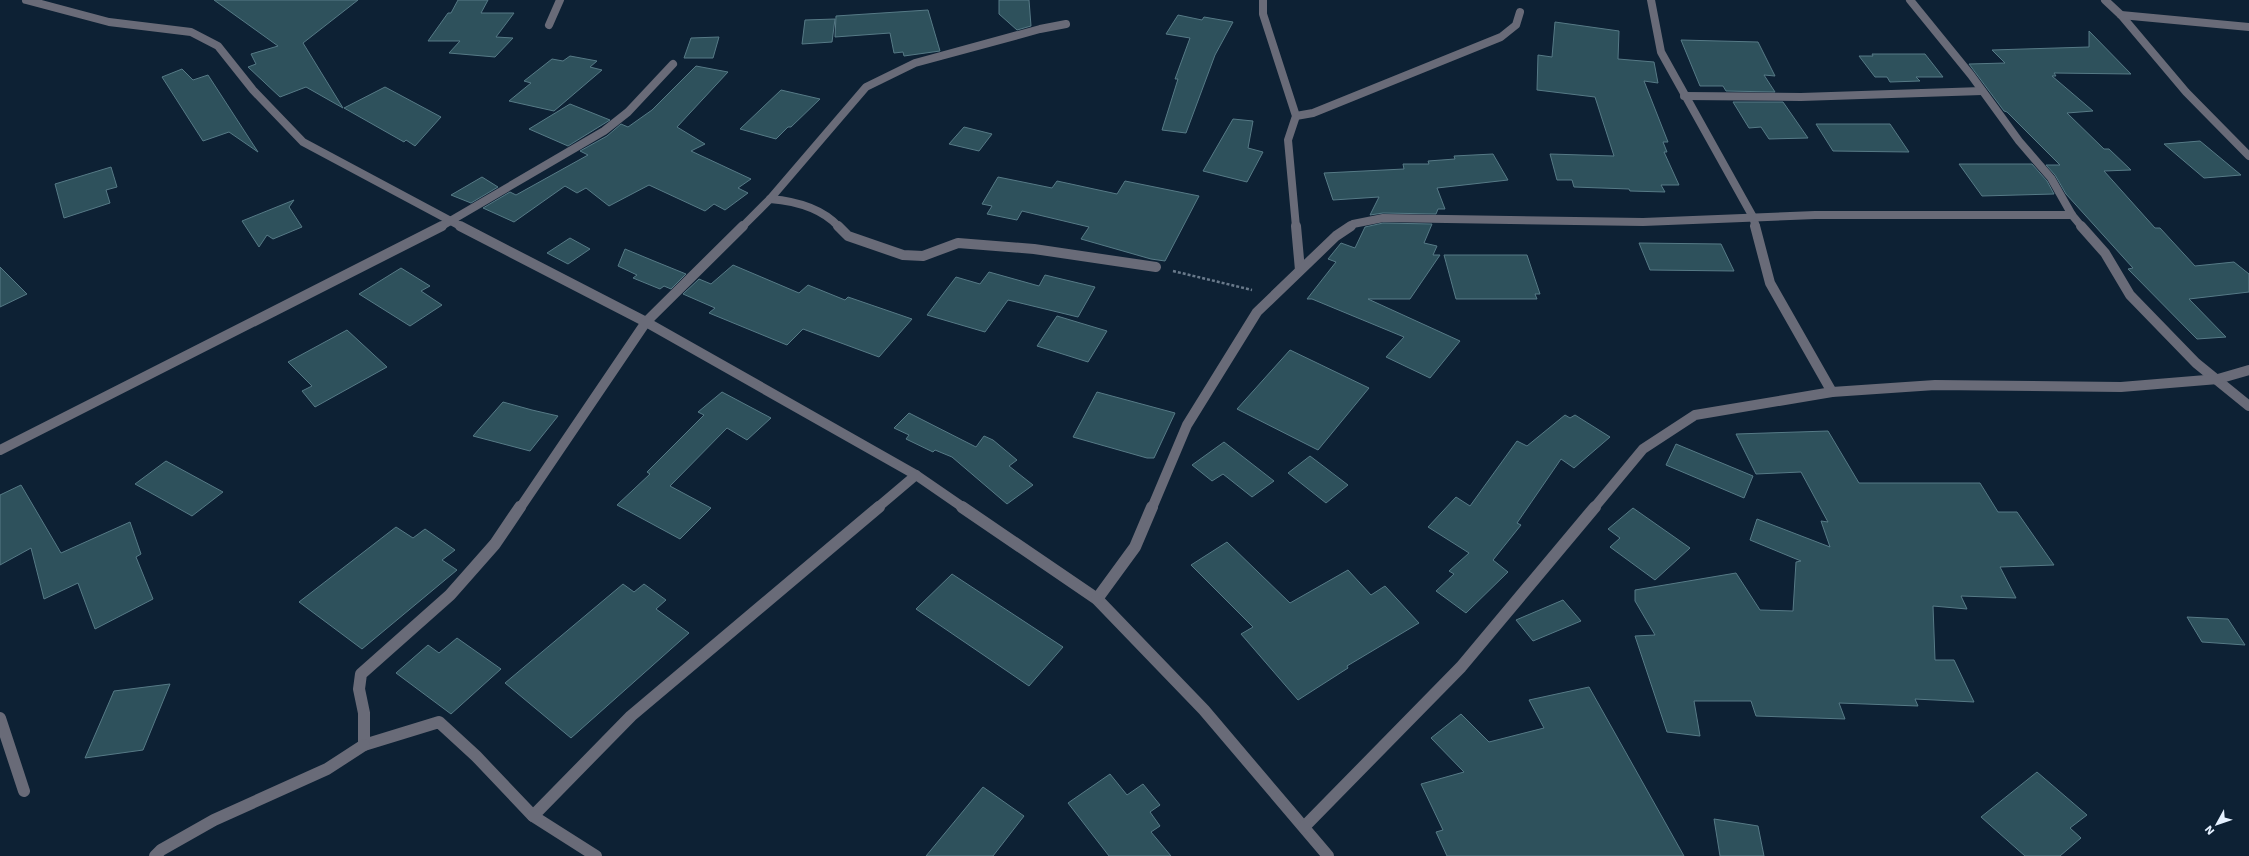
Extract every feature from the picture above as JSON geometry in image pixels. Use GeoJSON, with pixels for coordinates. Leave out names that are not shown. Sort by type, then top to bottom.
{"type":"FeatureCollection","features":[{"type":"Feature","properties":{"kind":"street"},"geometry":{"type":"LineString","coordinates":[[26,0],[109,22],[191,32],[218,46],[253,90],[303,142],[646,322],[916,475],[1097,599],[1204,710],[1328,856]]}},
{"type":"Feature","properties":{"kind":"street"},"geometry":{"type":"LineString","coordinates":[[549,25],[560,0]]}},
{"type":"Feature","properties":{"kind":"street"},"geometry":{"type":"LineString","coordinates":[[1263,0],[1263,14],[1296,116],[1288,140],[1300,270]]}},
{"type":"Feature","properties":{"kind":"street"},"geometry":{"type":"LineString","coordinates":[[1651,0],[1661,52],[1684,96],[1753,217],[1770,283],[1832,392]]}},
{"type":"Feature","properties":{"kind":"street"},"geometry":{"type":"LineString","coordinates":[[1910,0],[1982,91],[2019,141],[2051,178],[2072,215],[2105,253],[2130,295],[2196,363],[2218,379],[2249,406]]}},
{"type":"Feature","properties":{"kind":"street"},"geometry":{"type":"LineString","coordinates":[[2105,0],[2121,15],[2186,92],[2249,156]]}},
{"type":"Feature","properties":{"kind":"street"},"geometry":{"type":"LineString","coordinates":[[1296,116],[1320,110],[1501,37],[1516,25],[1520,12]]}},
{"type":"Feature","properties":{"kind":"street"},"geometry":{"type":"LineString","coordinates":[[2121,15],[2249,26]]}},
{"type":"Feature","properties":{"kind":"street"},"geometry":{"type":"LineString","coordinates":[[364,745],[364,713],[359,689],[361,674],[450,595],[494,544],[646,322],[770,199],[866,87],[915,63],[1040,29],[1066,24]]}},
{"type":"Feature","properties":{"kind":"street"},"geometry":{"type":"LineString","coordinates":[[0,450],[451,221],[604,131],[628,112],[673,64]]}},
{"type":"Feature","properties":{"kind":"street"},"geometry":{"type":"LineString","coordinates":[[1684,96],[1800,97],[1982,91]]}},
{"type":"Feature","properties":{"kind":"street"},"geometry":{"type":"LineString","coordinates":[[770,199],[792,201],[831,218],[848,236],[903,255],[923,256],[958,243],[1034,249],[1156,266]]}},
{"type":"Feature","properties":{"kind":"street"},"geometry":{"type":"LineString","coordinates":[[1097,599],[1135,547],[1187,425],[1235,344],[1257,312],[1272,295],[1336,236],[1353,224],[1383,218],[1643,222],[1815,215],[2072,215]]}},
{"type":"Feature","properties":{"kind":"street"},"geometry":{"type":"LineString","coordinates":[[1304,827],[1461,667],[1643,449],[1695,415],[1832,392],[1935,385],[2121,387],[2218,379],[2249,370]]}},
{"type":"Feature","properties":{"kind":"street"},"geometry":{"type":"LineString","coordinates":[[534,816],[631,716],[916,475]]}},
{"type":"Feature","properties":{"kind":"street"},"geometry":{"type":"LineString","coordinates":[[0,718],[24,791]]}},
{"type":"Feature","properties":{"kind":"street"},"geometry":{"type":"LineString","coordinates":[[155,856],[161,850],[214,820],[327,769],[364,745],[439,722],[476,756],[534,816],[596,856]]}},
{"type":"Feature","properties":{"kind":"path"},"geometry":{"type":"LineString","coordinates":[[1156,266],[1272,295]]}},
{"type":"Feature","properties":{"kind":"building"},"geometry":{"type":"Polygon","coordinates":[[[214,0],[358,0],[303,43],[343,108],[306,87],[280,97],[248,67],[256,64],[251,54],[278,46],[214,0]]]}},
{"type":"Feature","properties":{"kind":"building"},"geometry":{"type":"Polygon","coordinates":[[[458,0],[488,0],[481,13],[514,13],[496,37],[513,38],[495,57],[449,53],[460,41],[428,41],[448,13],[451,13],[458,0]]]}},
{"type":"Feature","properties":{"kind":"building"},"geometry":{"type":"Polygon","coordinates":[[[999,0],[1029,0],[1031,26],[1017,30],[999,14],[999,0]]]}},
{"type":"Feature","properties":{"kind":"building"},"geometry":{"type":"Polygon","coordinates":[[[928,10],[940,51],[904,56],[903,52],[894,53],[890,33],[835,37],[836,16],[928,10]]]}},
{"type":"Feature","properties":{"kind":"building"},"geometry":{"type":"Polygon","coordinates":[[[1178,15],[1202,20],[1204,17],[1233,22],[1215,55],[1186,133],[1162,130],[1178,79],[1175,79],[1190,38],[1166,34],[1178,15]]]}},
{"type":"Feature","properties":{"kind":"building"},"geometry":{"type":"Polygon","coordinates":[[[835,19],[832,42],[802,44],[805,20],[835,19]]]}},
{"type":"Feature","properties":{"kind":"building"},"geometry":{"type":"Polygon","coordinates":[[[1555,22],[1619,31],[1618,59],[1654,62],[1658,83],[1644,81],[1668,142],[1663,142],[1667,152],[1664,152],[1679,185],[1661,185],[1665,192],[1630,191],[1629,189],[1574,187],[1572,180],[1557,180],[1550,154],[1614,156],[1595,97],[1537,90],[1538,55],[1552,57],[1555,22]]]}},
{"type":"Feature","properties":{"kind":"building"},"geometry":{"type":"Polygon","coordinates":[[[2089,31],[2131,74],[2054,73],[2056,76],[2052,76],[2093,111],[2067,113],[2104,149],[2109,149],[2131,170],[2104,171],[2155,228],[2160,228],[2195,266],[2234,262],[2249,274],[2249,292],[2189,299],[2226,337],[2197,339],[2128,269],[2133,268],[2066,194],[2055,175],[2046,165],[2060,165],[2007,112],[2004,111],[1969,64],[2005,63],[1992,50],[2089,47],[2089,31]]]}},
{"type":"Feature","properties":{"kind":"building"},"geometry":{"type":"Polygon","coordinates":[[[719,37],[713,58],[684,58],[691,38],[719,37]]]}},
{"type":"Feature","properties":{"kind":"building"},"geometry":{"type":"Polygon","coordinates":[[[1681,40],[1758,42],[1775,76],[1764,75],[1775,92],[1726,91],[1723,86],[1700,86],[1681,40]]]}},
{"type":"Feature","properties":{"kind":"building"},"geometry":{"type":"Polygon","coordinates":[[[1872,54],[1925,54],[1943,77],[1916,77],[1920,81],[1890,82],[1887,77],[1875,77],[1859,56],[1873,56],[1872,54]]]}},
{"type":"Feature","properties":{"kind":"building"},"geometry":{"type":"Polygon","coordinates":[[[570,56],[597,61],[590,67],[602,70],[554,111],[509,101],[531,83],[524,81],[552,59],[563,61],[570,56]]]}},
{"type":"Feature","properties":{"kind":"building"},"geometry":{"type":"Polygon","coordinates":[[[696,66],[728,72],[677,127],[705,144],[691,151],[751,179],[738,188],[748,193],[725,210],[714,204],[705,211],[649,185],[609,206],[586,188],[577,193],[565,186],[514,222],[483,208],[510,192],[516,195],[588,155],[580,151],[607,136],[621,124],[628,127],[652,110],[696,66]]]}},
{"type":"Feature","properties":{"kind":"building"},"geometry":{"type":"Polygon","coordinates":[[[182,69],[193,80],[208,75],[258,152],[229,132],[203,141],[162,77],[182,69]]]}},
{"type":"Feature","properties":{"kind":"building"},"geometry":{"type":"Polygon","coordinates":[[[385,87],[441,117],[415,146],[406,140],[404,142],[344,108],[385,87]]]}},
{"type":"Feature","properties":{"kind":"building"},"geometry":{"type":"Polygon","coordinates":[[[781,90],[820,99],[791,127],[788,127],[776,139],[740,129],[781,90]]]}},
{"type":"Feature","properties":{"kind":"building"},"geometry":{"type":"Polygon","coordinates":[[[1733,102],[1783,102],[1808,138],[1769,139],[1761,127],[1749,128],[1733,102]]]}},
{"type":"Feature","properties":{"kind":"building"},"geometry":{"type":"Polygon","coordinates":[[[570,104],[610,120],[568,146],[529,129],[570,104]]]}},
{"type":"Feature","properties":{"kind":"building"},"geometry":{"type":"Polygon","coordinates":[[[1233,119],[1253,121],[1248,148],[1263,152],[1247,182],[1203,171],[1233,119]]]}},
{"type":"Feature","properties":{"kind":"building"},"geometry":{"type":"Polygon","coordinates":[[[1816,124],[1890,124],[1909,152],[1833,151],[1816,124]]]}},
{"type":"Feature","properties":{"kind":"building"},"geometry":{"type":"Polygon","coordinates":[[[964,127],[992,134],[979,151],[949,144],[964,127]]]}},
{"type":"Feature","properties":{"kind":"building"},"geometry":{"type":"Polygon","coordinates":[[[2200,141],[2241,175],[2204,178],[2164,144],[2200,141]]]}},
{"type":"Feature","properties":{"kind":"building"},"geometry":{"type":"Polygon","coordinates":[[[1493,154],[1508,180],[1437,188],[1445,209],[1438,209],[1436,214],[1383,213],[1370,215],[1379,197],[1333,200],[1324,173],[1404,169],[1403,164],[1429,164],[1428,161],[1455,159],[1454,156],[1493,154]]]}},
{"type":"Feature","properties":{"kind":"building"},"geometry":{"type":"Polygon","coordinates":[[[1959,164],[2032,164],[2047,181],[2054,194],[1982,196],[1959,164]]]}},
{"type":"Feature","properties":{"kind":"building"},"geometry":{"type":"Polygon","coordinates":[[[111,167],[117,187],[106,190],[110,203],[64,218],[55,184],[111,167]]]}},
{"type":"Feature","properties":{"kind":"building"},"geometry":{"type":"Polygon","coordinates":[[[482,177],[498,187],[471,203],[451,195],[482,177]]]}},
{"type":"Feature","properties":{"kind":"building"},"geometry":{"type":"Polygon","coordinates":[[[998,177],[1052,188],[1057,181],[1117,194],[1125,181],[1199,196],[1165,261],[1151,259],[1081,239],[1089,227],[1022,211],[1017,220],[987,214],[992,206],[982,204],[998,177]]]}},
{"type":"Feature","properties":{"kind":"building"},"geometry":{"type":"Polygon","coordinates":[[[294,200],[289,207],[302,227],[273,239],[267,235],[259,247],[242,221],[294,200]]]}},
{"type":"Feature","properties":{"kind":"building"},"geometry":{"type":"Polygon","coordinates":[[[1383,223],[1432,224],[1424,243],[1437,246],[1433,255],[1440,255],[1410,299],[1368,299],[1460,341],[1430,378],[1386,357],[1404,337],[1312,299],[1307,299],[1336,262],[1328,259],[1341,243],[1355,248],[1365,227],[1383,223]]]}},
{"type":"Feature","properties":{"kind":"building"},"geometry":{"type":"Polygon","coordinates":[[[570,238],[590,249],[568,264],[547,253],[570,238]]]}},
{"type":"Feature","properties":{"kind":"building"},"geometry":{"type":"Polygon","coordinates":[[[1639,243],[1721,244],[1734,271],[1650,270],[1639,243]]]}},
{"type":"Feature","properties":{"kind":"building"},"geometry":{"type":"Polygon","coordinates":[[[625,249],[686,274],[671,289],[664,286],[660,289],[633,278],[637,275],[618,266],[625,249]]]}},
{"type":"Feature","properties":{"kind":"building"},"geometry":{"type":"Polygon","coordinates":[[[1444,255],[1527,255],[1540,294],[1535,294],[1537,299],[1456,299],[1444,255]]]}},
{"type":"Feature","properties":{"kind":"building"},"geometry":{"type":"Polygon","coordinates":[[[733,265],[799,293],[808,285],[845,300],[848,297],[912,319],[879,357],[803,329],[787,345],[709,313],[715,308],[683,294],[699,279],[711,284],[733,265]]]}},
{"type":"Feature","properties":{"kind":"building"},"geometry":{"type":"Polygon","coordinates":[[[0,267],[27,294],[0,307],[0,267]]]}},
{"type":"Feature","properties":{"kind":"building"},"geometry":{"type":"Polygon","coordinates":[[[401,268],[430,286],[421,291],[442,305],[410,326],[359,294],[401,268]]]}},
{"type":"Feature","properties":{"kind":"building"},"geometry":{"type":"Polygon","coordinates":[[[989,272],[1039,286],[1045,275],[1095,287],[1078,317],[1008,300],[985,332],[927,315],[956,277],[980,284],[989,272]]]}},
{"type":"Feature","properties":{"kind":"building"},"geometry":{"type":"Polygon","coordinates":[[[1057,316],[1107,331],[1088,362],[1037,346],[1057,316]]]}},
{"type":"Feature","properties":{"kind":"building"},"geometry":{"type":"Polygon","coordinates":[[[347,330],[387,367],[315,407],[302,391],[312,386],[288,362],[347,330]]]}},
{"type":"Feature","properties":{"kind":"building"},"geometry":{"type":"Polygon","coordinates":[[[1290,350],[1369,388],[1318,450],[1237,409],[1290,350]]]}},
{"type":"Feature","properties":{"kind":"building"},"geometry":{"type":"Polygon","coordinates":[[[722,392],[771,418],[747,440],[727,428],[670,486],[711,508],[680,539],[617,505],[650,474],[647,472],[704,415],[698,412],[722,392]]]}},
{"type":"Feature","properties":{"kind":"building"},"geometry":{"type":"Polygon","coordinates":[[[1097,392],[1175,413],[1154,458],[1147,458],[1073,437],[1097,392]]]}},
{"type":"Feature","properties":{"kind":"building"},"geometry":{"type":"Polygon","coordinates":[[[503,402],[558,416],[530,451],[473,436],[503,402]]]}},
{"type":"Feature","properties":{"kind":"building"},"geometry":{"type":"Polygon","coordinates":[[[909,413],[976,447],[984,436],[993,440],[1017,460],[1009,466],[1033,485],[1007,504],[952,457],[935,450],[933,452],[906,439],[909,435],[894,428],[909,413]]]}},
{"type":"Feature","properties":{"kind":"building"},"geometry":{"type":"Polygon","coordinates":[[[1565,415],[1570,418],[1575,415],[1610,437],[1574,468],[1561,459],[1517,523],[1521,525],[1493,560],[1508,572],[1466,613],[1436,591],[1454,574],[1449,571],[1469,553],[1428,527],[1456,497],[1470,506],[1517,441],[1527,446],[1565,415]]]}},
{"type":"Feature","properties":{"kind":"building"},"geometry":{"type":"Polygon","coordinates":[[[1828,431],[1859,483],[1980,483],[1998,512],[2017,512],[2054,565],[2000,567],[2016,598],[1961,596],[1967,609],[1933,606],[1935,660],[1954,660],[1974,702],[1915,699],[1918,706],[1839,703],[1845,719],[1756,716],[1751,701],[1694,701],[1700,736],[1667,732],[1635,636],[1655,635],[1635,601],[1635,590],[1736,573],[1760,610],[1793,611],[1796,562],[1801,561],[1750,540],[1757,519],[1830,547],[1821,521],[1828,522],[1801,472],[1756,474],[1736,434],[1828,431]]]}},
{"type":"Feature","properties":{"kind":"building"},"geometry":{"type":"Polygon","coordinates":[[[1224,442],[1274,481],[1252,497],[1223,474],[1212,481],[1192,465],[1224,442]]]}},
{"type":"Feature","properties":{"kind":"building"},"geometry":{"type":"Polygon","coordinates":[[[1676,444],[1753,476],[1744,498],[1666,465],[1676,444]]]}},
{"type":"Feature","properties":{"kind":"building"},"geometry":{"type":"Polygon","coordinates":[[[1310,456],[1348,485],[1326,503],[1288,473],[1310,456]]]}},
{"type":"Feature","properties":{"kind":"building"},"geometry":{"type":"Polygon","coordinates":[[[166,461],[223,492],[192,516],[135,484],[166,461]]]}},
{"type":"Feature","properties":{"kind":"building"},"geometry":{"type":"Polygon","coordinates":[[[21,485],[61,553],[130,522],[141,554],[136,557],[153,599],[95,629],[78,583],[44,599],[31,548],[0,565],[0,495],[21,485]]]}},
{"type":"Feature","properties":{"kind":"building"},"geometry":{"type":"Polygon","coordinates":[[[1633,508],[1690,548],[1655,580],[1610,547],[1620,538],[1608,529],[1633,508]]]}},
{"type":"Feature","properties":{"kind":"building"},"geometry":{"type":"Polygon","coordinates":[[[396,527],[413,538],[425,529],[455,550],[442,560],[457,570],[362,649],[299,602],[396,527]]]}},
{"type":"Feature","properties":{"kind":"building"},"geometry":{"type":"Polygon","coordinates":[[[1227,542],[1290,603],[1348,570],[1371,595],[1385,586],[1419,623],[1347,666],[1348,668],[1298,700],[1241,634],[1253,627],[1191,565],[1227,542]]]}},
{"type":"Feature","properties":{"kind":"building"},"geometry":{"type":"Polygon","coordinates":[[[952,574],[1063,647],[1029,686],[916,609],[952,574]]]}},
{"type":"Feature","properties":{"kind":"building"},"geometry":{"type":"Polygon","coordinates":[[[623,584],[634,592],[644,584],[666,600],[656,609],[689,633],[571,738],[505,683],[623,584]]]}},
{"type":"Feature","properties":{"kind":"building"},"geometry":{"type":"Polygon","coordinates":[[[1563,600],[1581,621],[1533,641],[1516,620],[1563,600]]]}},
{"type":"Feature","properties":{"kind":"building"},"geometry":{"type":"Polygon","coordinates":[[[2187,617],[2228,619],[2245,645],[2202,642],[2187,617]]]}},
{"type":"Feature","properties":{"kind":"building"},"geometry":{"type":"Polygon","coordinates":[[[457,638],[501,669],[451,714],[396,673],[428,645],[439,653],[457,638]]]}},
{"type":"Feature","properties":{"kind":"building"},"geometry":{"type":"Polygon","coordinates":[[[170,684],[143,750],[85,758],[114,691],[170,684]]]}},
{"type":"Feature","properties":{"kind":"building"},"geometry":{"type":"Polygon","coordinates":[[[1589,687],[1684,856],[1447,856],[1436,832],[1443,830],[1421,784],[1464,772],[1431,738],[1461,714],[1489,742],[1544,728],[1529,700],[1589,687]]]}},
{"type":"Feature","properties":{"kind":"building"},"geometry":{"type":"Polygon","coordinates":[[[2037,772],[2087,815],[2070,828],[2081,838],[2060,856],[2025,856],[1981,817],[2037,772]]]}},
{"type":"Feature","properties":{"kind":"building"},"geometry":{"type":"Polygon","coordinates":[[[1110,774],[1127,795],[1143,784],[1160,805],[1150,812],[1160,826],[1151,832],[1171,856],[1109,856],[1068,803],[1110,774]]]}},
{"type":"Feature","properties":{"kind":"building"},"geometry":{"type":"Polygon","coordinates":[[[983,787],[1024,816],[993,856],[926,856],[983,787]]]}},
{"type":"Feature","properties":{"kind":"building"},"geometry":{"type":"Polygon","coordinates":[[[1714,819],[1758,826],[1764,856],[1720,856],[1714,819]]]}}]}
